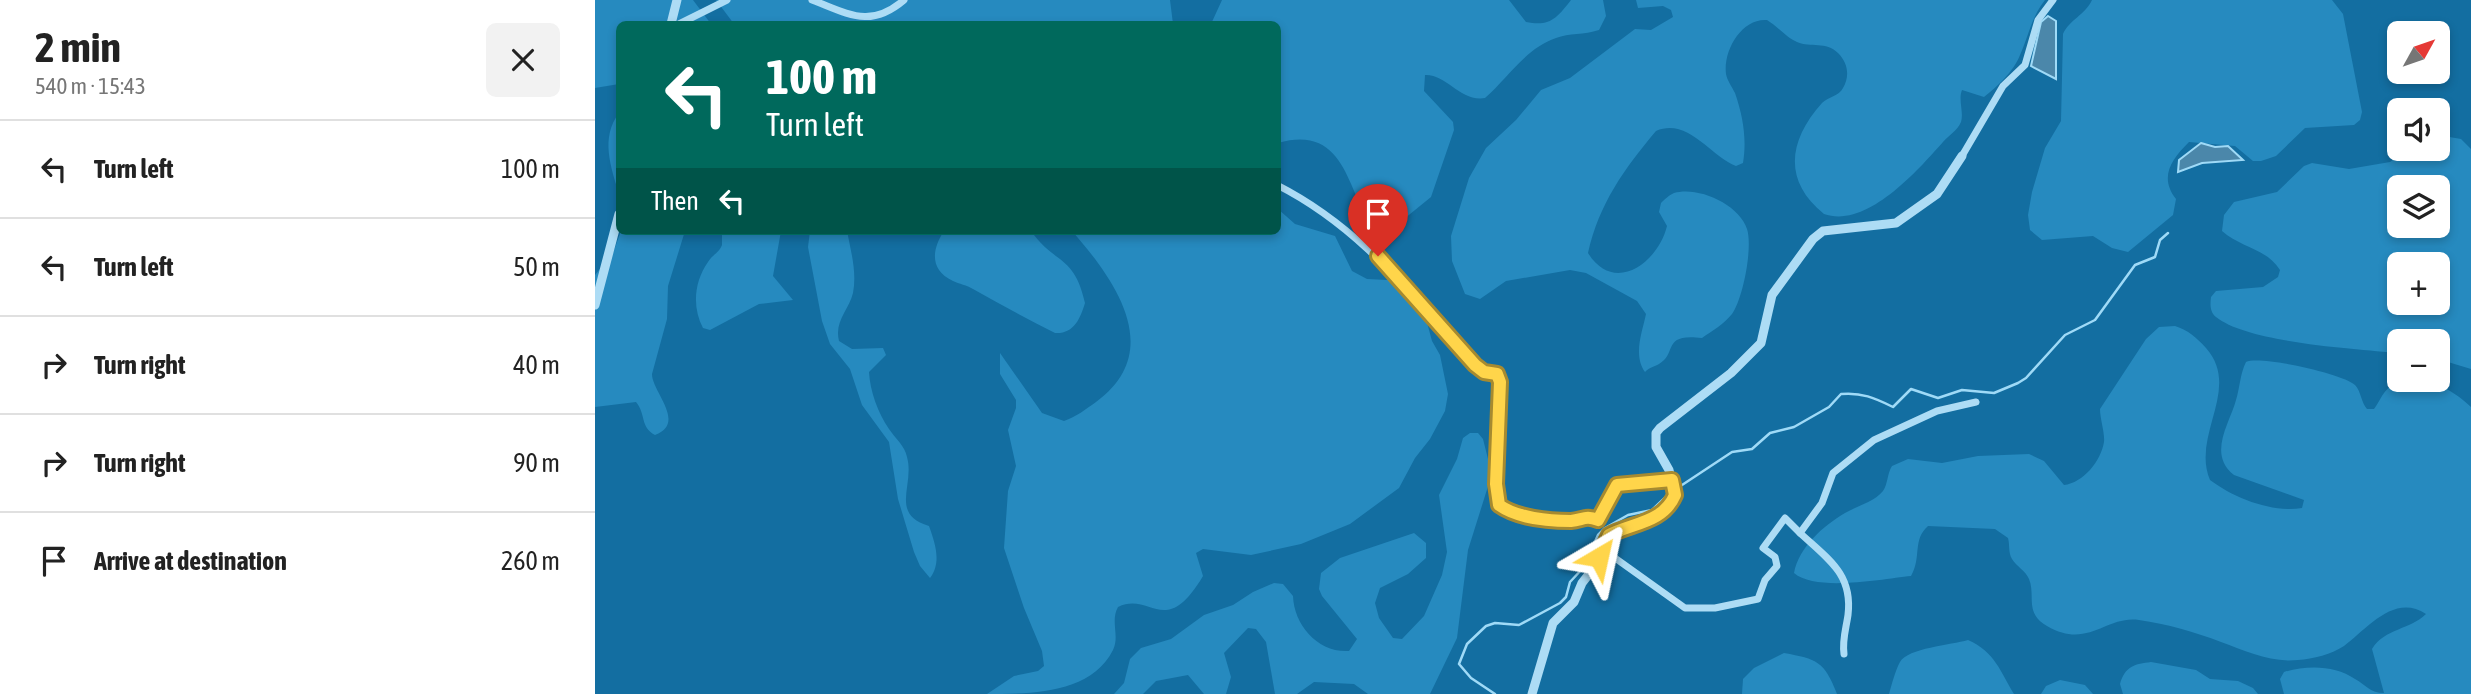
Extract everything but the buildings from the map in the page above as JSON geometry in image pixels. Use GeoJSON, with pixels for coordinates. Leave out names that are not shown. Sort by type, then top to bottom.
{"type":"FeatureCollection","features":[{"type":"Feature","properties":{"kind":"street"},"geometry":{"type":"LineString","coordinates":[[672,21],[677,0]]}},
{"type":"Feature","properties":{"kind":"street"},"geometry":{"type":"LineString","coordinates":[[685,21],[727,0]]}},
{"type":"Feature","properties":{"kind":"street"},"geometry":{"type":"LineString","coordinates":[[812,0],[862,19],[889,13],[904,0]]}},
{"type":"Feature","properties":{"kind":"street"},"geometry":{"type":"LineString","coordinates":[[1532,694],[1553,623],[1574,602],[1582,583],[1597,564],[1601,548],[1609,535],[1657,516],[1675,495],[1656,447],[1656,433],[1731,373],[1762,343],[1772,295],[1813,239],[1823,231],[1896,223],[1937,194],[2003,86],[2025,65],[2038,20],[2053,0]]}},
{"type":"Feature","properties":{"kind":"street"},"geometry":{"type":"LineString","coordinates":[[1281,187],[1313,206],[1378,256],[1475,365],[1484,372],[1497,374],[1500,382],[1496,484],[1499,505],[1511,514],[1570,521],[1586,515],[1598,520],[1617,485],[1672,482]]}},
{"type":"Feature","properties":{"kind":"street"},"geometry":{"type":"LineString","coordinates":[[595,304],[616,225]]}},
{"type":"Feature","properties":{"kind":"street"},"geometry":{"type":"LineString","coordinates":[[1800,533],[1822,503],[1833,473],[1874,440],[1937,411],[1976,402]]}},
{"type":"Feature","properties":{"kind":"street"},"geometry":{"type":"LineString","coordinates":[[1601,548],[1685,608],[1715,608],[1758,599],[1765,580],[1777,566],[1775,557],[1763,548],[1785,518],[1843,575],[1850,595],[1842,644],[1844,654]]}},
{"type":"Feature","properties":{"kind":"shaded area"},"geometry":{"type":"Polygon","coordinates":[[[595,0],[693,0],[709,21],[616,21],[616,84],[595,88],[595,0]]]}},
{"type":"Feature","properties":{"kind":"shaded area"},"geometry":{"type":"Polygon","coordinates":[[[716,0],[1170,0],[1173,21],[732,21],[716,0]]]}},
{"type":"Feature","properties":{"kind":"shaded area"},"geometry":{"type":"Polygon","coordinates":[[[1222,0],[1509,0],[1526,22],[1541,23],[1552,20],[1571,0],[1603,0],[1606,16],[1599,30],[1561,36],[1535,49],[1485,98],[1468,96],[1440,79],[1425,75],[1424,91],[1453,122],[1454,130],[1431,197],[1388,232],[1374,226],[1364,213],[1338,160],[1324,146],[1305,140],[1281,143],[1281,21],[1212,21],[1222,0]]]}},
{"type":"Feature","properties":{"kind":"shaded area"},"geometry":{"type":"Polygon","coordinates":[[[1636,0],[2045,0],[2033,20],[2014,67],[2005,78],[1984,97],[1962,90],[1961,122],[1920,167],[1874,205],[1857,213],[1840,216],[1824,214],[1811,201],[1796,174],[1795,160],[1802,132],[1811,117],[1822,103],[1843,88],[1847,74],[1844,61],[1829,47],[1802,44],[1793,40],[1767,20],[1750,24],[1742,30],[1731,46],[1726,65],[1727,76],[1742,119],[1745,145],[1743,163],[1736,166],[1678,129],[1656,131],[1614,188],[1593,235],[1588,253],[1598,265],[1610,272],[1622,273],[1634,269],[1655,252],[1662,240],[1667,226],[1659,212],[1661,203],[1672,194],[1684,192],[1717,199],[1736,212],[1747,229],[1749,248],[1746,273],[1732,314],[1702,338],[1689,337],[1675,341],[1665,360],[1645,372],[1639,351],[1646,314],[1637,301],[1586,273],[1570,270],[1506,281],[1480,299],[1465,294],[1452,261],[1451,236],[1469,178],[1486,148],[1516,120],[1541,90],[1570,78],[1635,29],[1651,30],[1673,17],[1671,10],[1663,6],[1638,8],[1636,0]]]}},
{"type":"Feature","properties":{"kind":"shaded area"},"geometry":{"type":"Polygon","coordinates":[[[2092,0],[2332,0],[2343,14],[2362,112],[2360,120],[2354,125],[2305,128],[2276,156],[2261,161],[2253,161],[2235,146],[2189,142],[2169,169],[2168,183],[2176,199],[2173,215],[2128,252],[2112,248],[2093,236],[2042,240],[2030,230],[2028,215],[2045,148],[2061,121],[2063,34],[2092,0]]]}},
{"type":"Feature","properties":{"kind":"shaded area"},"geometry":{"type":"Polygon","coordinates":[[[2048,16],[2056,21],[2056,79],[2031,66],[2041,22],[2048,16]]]}},
{"type":"Feature","properties":{"kind":"shaded area"},"geometry":{"type":"Polygon","coordinates":[[[616,118],[616,184],[609,153],[616,118]]]}},
{"type":"Feature","properties":{"kind":"shaded area"},"geometry":{"type":"Polygon","coordinates":[[[2450,137],[2461,139],[2471,149],[2471,369],[2450,363],[2450,329],[2387,329],[2387,352],[2277,339],[2231,326],[2214,315],[2211,297],[2216,291],[2263,287],[2278,277],[2280,270],[2261,252],[2222,231],[2224,215],[2234,202],[2277,192],[2304,166],[2312,163],[2349,169],[2390,162],[2450,161],[2450,137]]]}},
{"type":"Feature","properties":{"kind":"shaded area"},"geometry":{"type":"Polygon","coordinates":[[[2201,143],[2215,147],[2228,146],[2243,160],[2202,163],[2178,172],[2179,160],[2201,143]]]}},
{"type":"Feature","properties":{"kind":"shaded area"},"geometry":{"type":"Polygon","coordinates":[[[1281,212],[1295,224],[1335,236],[1352,271],[1367,279],[1407,281],[1419,293],[1432,341],[1440,355],[1448,394],[1445,411],[1399,488],[1350,524],[1301,544],[1251,555],[1203,549],[1196,553],[1203,576],[1190,595],[1178,606],[1168,610],[1140,604],[1118,607],[1113,650],[1103,665],[1090,675],[1075,683],[1040,692],[987,694],[1014,676],[1038,671],[1044,666],[1042,651],[1004,548],[1008,491],[1016,466],[1008,430],[1016,400],[1000,374],[1000,353],[1042,413],[1064,421],[1096,402],[1117,382],[1128,361],[1131,338],[1126,316],[1117,293],[1075,235],[1281,235],[1281,212]]]}},
{"type":"Feature","properties":{"kind":"shaded area"},"geometry":{"type":"Polygon","coordinates":[[[620,235],[684,235],[668,286],[667,319],[652,374],[668,415],[664,430],[655,435],[647,428],[636,402],[595,407],[595,275],[613,253],[620,235]]]}},
{"type":"Feature","properties":{"kind":"shaded area"},"geometry":{"type":"Polygon","coordinates":[[[722,235],[780,235],[773,276],[793,300],[759,304],[710,330],[703,328],[697,312],[697,286],[703,270],[722,245],[722,235]]]}},
{"type":"Feature","properties":{"kind":"shaded area"},"geometry":{"type":"Polygon","coordinates":[[[810,235],[848,235],[854,285],[839,327],[839,341],[852,349],[883,348],[886,355],[869,372],[871,387],[881,416],[906,453],[909,468],[906,498],[910,514],[917,521],[929,526],[937,559],[930,578],[920,566],[914,552],[898,499],[889,442],[862,405],[850,369],[830,344],[822,321],[808,247],[810,235]]]}},
{"type":"Feature","properties":{"kind":"shaded area"},"geometry":{"type":"Polygon","coordinates":[[[942,235],[1034,235],[1075,276],[1085,303],[1081,315],[1072,328],[1055,333],[945,276],[936,265],[937,245],[942,235]]]}},
{"type":"Feature","properties":{"kind":"shaded area"},"geometry":{"type":"Polygon","coordinates":[[[2175,326],[2188,332],[2206,348],[2216,364],[2218,396],[2206,446],[2210,480],[2230,493],[2254,503],[2290,509],[2302,508],[2304,500],[2234,475],[2222,458],[2223,438],[2246,362],[2284,363],[2348,381],[2357,387],[2367,409],[2374,409],[2387,390],[2450,391],[2471,407],[2471,694],[2284,694],[2280,679],[2284,672],[2311,667],[2339,671],[2372,690],[2384,693],[2372,649],[2384,637],[2426,614],[2414,609],[2392,610],[2339,649],[2322,656],[2298,660],[2268,658],[2191,632],[2139,620],[2116,622],[2085,633],[2061,632],[2047,626],[2035,616],[2029,579],[2012,559],[2008,538],[1995,529],[1928,526],[1920,537],[1911,576],[1833,583],[1804,579],[1794,573],[1801,554],[1813,538],[1837,518],[1879,495],[1885,488],[1892,466],[1908,459],[1942,463],[1978,456],[2029,454],[2044,461],[2064,485],[2084,476],[2102,449],[2104,438],[2100,409],[2146,339],[2159,327],[2175,326]]]}},
{"type":"Feature","properties":{"kind":"shaded area"},"geometry":{"type":"Polygon","coordinates":[[[1470,433],[1478,433],[1483,439],[1490,480],[1468,550],[1457,638],[1430,694],[1368,694],[1354,684],[1314,682],[1297,694],[1275,694],[1266,642],[1256,629],[1248,628],[1224,653],[1231,677],[1226,694],[1204,694],[1188,675],[1156,681],[1143,694],[1114,694],[1124,683],[1130,659],[1141,648],[1171,639],[1204,615],[1233,605],[1274,583],[1283,584],[1293,596],[1298,617],[1310,635],[1327,647],[1349,651],[1357,639],[1322,596],[1319,589],[1321,573],[1340,558],[1414,533],[1426,543],[1426,558],[1408,574],[1380,588],[1375,603],[1379,618],[1393,638],[1402,639],[1424,616],[1442,575],[1447,552],[1439,495],[1457,459],[1463,438],[1470,433]]]}},
{"type":"Feature","properties":{"kind":"shaded area"},"geometry":{"type":"Polygon","coordinates":[[[1968,640],[1991,656],[2014,694],[1889,694],[1898,666],[1905,657],[1921,650],[1968,640]]]}},
{"type":"Feature","properties":{"kind":"shaded area"},"geometry":{"type":"Polygon","coordinates":[[[1784,653],[1818,663],[1828,675],[1837,694],[1742,694],[1743,679],[1754,668],[1784,653]]]}},
{"type":"Feature","properties":{"kind":"shaded area"},"geometry":{"type":"Polygon","coordinates":[[[2151,662],[2196,670],[2210,679],[2238,681],[2253,688],[2258,694],[2123,694],[2120,684],[2128,670],[2135,665],[2151,662]]]}},
{"type":"Feature","properties":{"kind":"shaded area"},"geometry":{"type":"Polygon","coordinates":[[[2060,680],[2085,685],[2093,694],[2041,694],[2046,686],[2060,680]]]}},
{"type":"Feature","properties":{"kind":"waterway"},"geometry":{"type":"LineString","coordinates":[[1676,489],[1732,452],[1752,449],[1770,433],[1794,427],[1829,407],[1841,394],[1868,396],[1893,407],[1911,389],[1938,398],[1962,390],[1994,393],[2018,383],[2026,378],[2065,335],[2095,320],[2135,265],[2155,257],[2160,240],[2168,233]]}},
{"type":"Feature","properties":{"kind":"waterway"},"geometry":{"type":"LineString","coordinates":[[1495,694],[1471,678],[1459,664],[1467,644],[1486,626],[1495,623],[1519,625],[1560,603],[1566,597],[1570,582],[1583,568],[1598,535],[1628,515],[1652,510],[1670,493]]}},
{"type":"Feature","properties":{"kind":"route"},"geometry":{"type":"LineString","coordinates":[[1378,256],[1475,365],[1484,372],[1497,374],[1500,382],[1496,484],[1499,505],[1511,514],[1570,521],[1586,515],[1598,520],[1601,519],[1617,485],[1626,482],[1672,480],[1675,495],[1667,508],[1648,521],[1609,535],[1599,557]]}}]}
